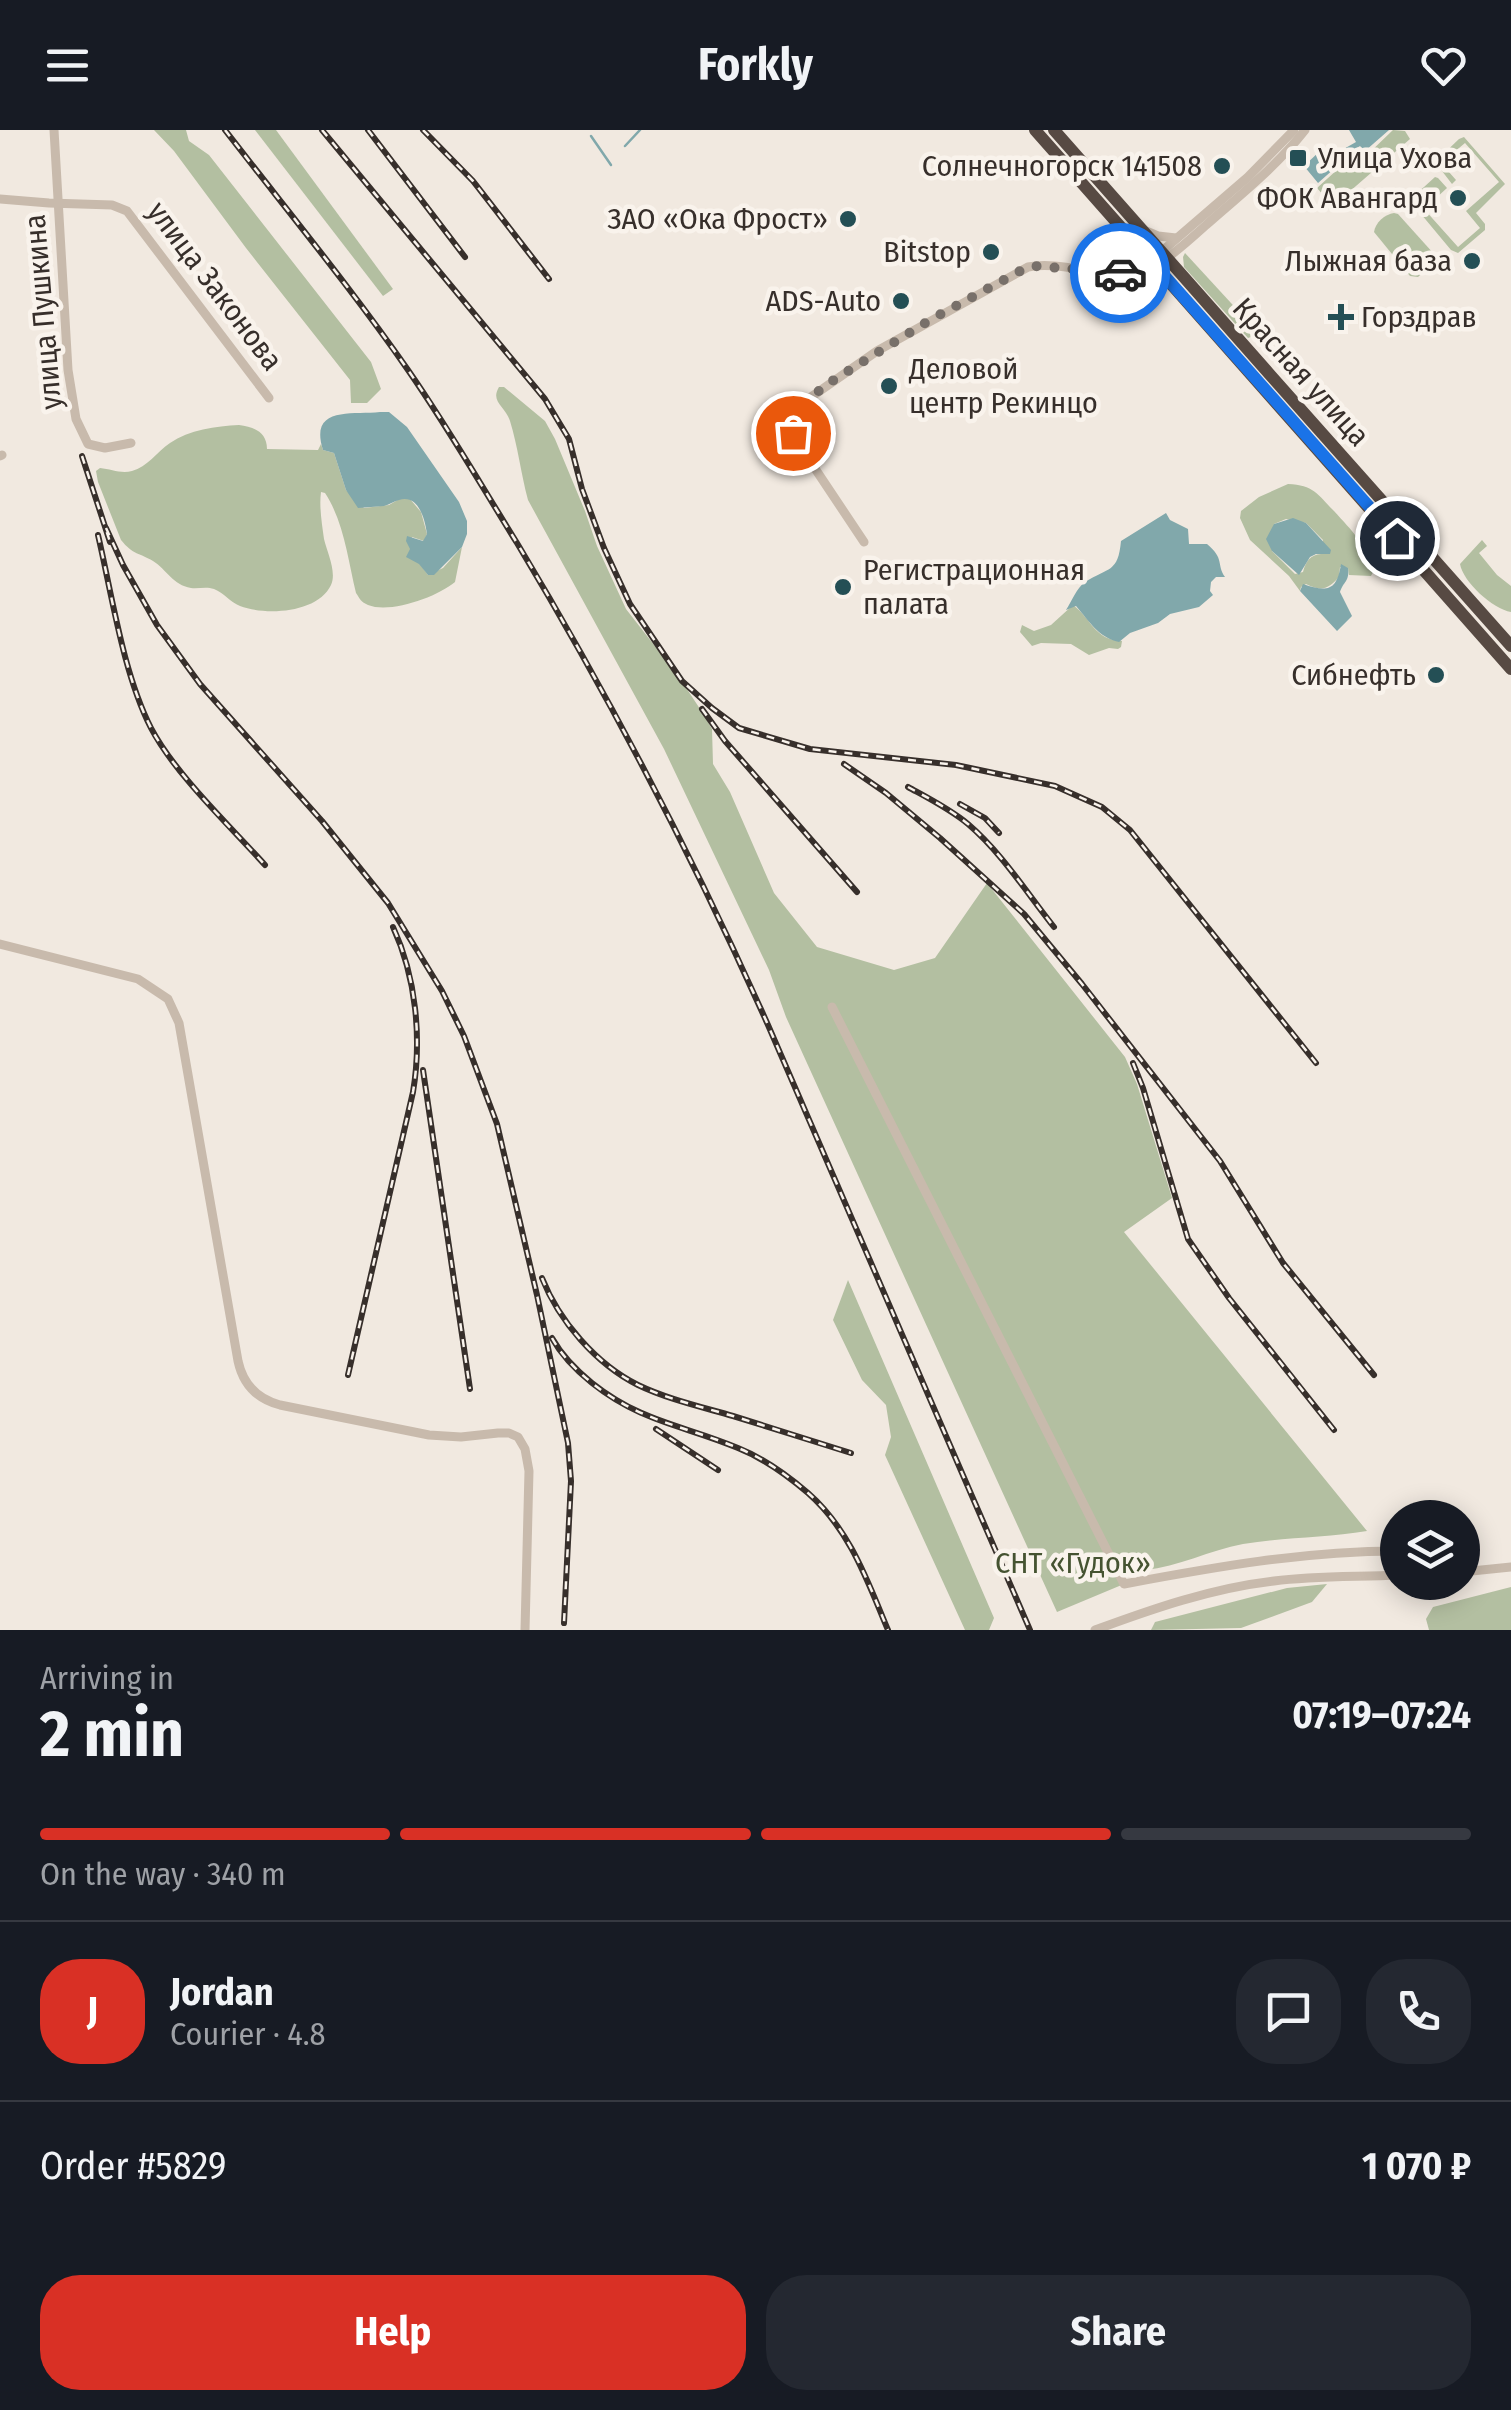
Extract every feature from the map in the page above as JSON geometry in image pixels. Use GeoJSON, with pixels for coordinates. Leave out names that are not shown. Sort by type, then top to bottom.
{"type":"FeatureCollection","features":[{"type":"Feature","properties":{"kind":"highway","name":"Красная улица"},"geometry":{"type":"LineString","coordinates":[[1035,130],[1161,258],[1511,669]]}},
{"type":"Feature","properties":{"kind":"highway","name":"Красная улица"},"geometry":{"type":"LineString","coordinates":[[1054,130],[1161,258],[1182,276],[1511,646]]}},
{"type":"Feature","properties":{"kind":"street","name":"улица Пушкина"},"geometry":{"type":"LineString","coordinates":[[54,130],[64,334],[76,419],[88,444],[105,448],[131,443]]}},
{"type":"Feature","properties":{"kind":"street"},"geometry":{"type":"LineString","coordinates":[[864,542],[796,440],[792,416],[801,404],[877,352],[1028,267],[1138,273],[1179,242],[1294,130]]}},
{"type":"Feature","properties":{"kind":"street"},"geometry":{"type":"LineString","coordinates":[[1182,276],[1179,242],[1270,170],[1305,130]]}},
{"type":"Feature","properties":{"kind":"street","name":"улица Законова"},"geometry":{"type":"LineString","coordinates":[[0,199],[112,205],[127,211],[268,398]]}},
{"type":"Feature","properties":{"kind":"street"},"geometry":{"type":"LineString","coordinates":[[1138,226],[1152,235],[1179,242]]}},
{"type":"Feature","properties":{"kind":"street"},"geometry":{"type":"LineString","coordinates":[[0,944],[138,979],[168,999],[179,1022],[238,1361],[242,1378],[260,1398],[429,1435],[461,1437],[498,1432],[518,1437],[526,1449],[529,1472],[525,1630]]}},
{"type":"Feature","properties":{"kind":"street"},"geometry":{"type":"LineString","coordinates":[[832,1008],[1124,1584],[1251,1561],[1346,1551],[1380,1552]]}},
{"type":"Feature","properties":{"kind":"street"},"geometry":{"type":"LineString","coordinates":[[1480,1570],[1511,1567]]}},
{"type":"Feature","properties":{"kind":"street"},"geometry":{"type":"LineString","coordinates":[[1094,1630],[1227,1589],[1276,1581],[1380,1576]]}},
{"type":"Feature","properties":{"kind":"green space"},"geometry":{"type":"Polygon","coordinates":[[[154,130],[186,130],[189,141],[209,155],[371,362],[381,389],[367,403],[351,403],[350,380],[154,130]]]}},
{"type":"Feature","properties":{"kind":"green space"},"geometry":{"type":"Polygon","coordinates":[[[255,130],[276,130],[393,289],[383,296],[255,130]]]}},
{"type":"Feature","properties":{"kind":"green space"},"geometry":{"type":"Polygon","coordinates":[[[1393,130],[1405,131],[1410,139],[1333,206],[1317,188],[1338,169],[1336,164],[1360,150],[1366,156],[1393,130]]]}},
{"type":"Feature","properties":{"kind":"green space"},"geometry":{"type":"Polygon","coordinates":[[[1464,137],[1505,184],[1476,213],[1485,230],[1458,253],[1451,250],[1411,202],[1438,178],[1447,188],[1424,209],[1458,247],[1480,228],[1466,211],[1499,182],[1465,143],[1441,163],[1456,180],[1452,184],[1435,162],[1464,137]]]}},
{"type":"Feature","properties":{"kind":"green space"},"geometry":{"type":"Polygon","coordinates":[[[1394,213],[1434,254],[1433,263],[1418,277],[1410,276],[1374,232],[1381,220],[1394,213]]]}},
{"type":"Feature","properties":{"kind":"green space"},"geometry":{"type":"Polygon","coordinates":[[[1185,253],[1254,328],[1251,337],[1184,267],[1185,253]]]}},
{"type":"Feature","properties":{"kind":"green space","name":"СНТ «Гудок»"},"geometry":{"type":"Polygon","coordinates":[[[499,387],[545,421],[626,609],[679,677],[712,729],[713,764],[730,792],[774,893],[817,947],[894,970],[935,958],[987,883],[1125,1057],[1172,1198],[1124,1232],[1367,1531],[1243,1544],[1145,1570],[1114,1564],[1124,1584],[1057,1612],[786,1017],[769,970],[664,749],[528,500],[510,421],[497,400],[499,387]]]}},
{"type":"Feature","properties":{"kind":"green space"},"geometry":{"type":"Polygon","coordinates":[[[239,425],[259,431],[267,449],[318,450],[321,444],[323,450],[334,453],[346,490],[364,508],[410,499],[421,512],[427,534],[424,541],[412,537],[410,550],[428,575],[443,568],[462,547],[455,582],[400,606],[364,603],[356,593],[337,516],[321,492],[322,527],[333,580],[324,594],[303,607],[263,611],[240,606],[214,589],[179,584],[153,561],[125,545],[96,471],[132,471],[186,435],[239,425]]]}},
{"type":"Feature","properties":{"kind":"green space"},"geometry":{"type":"Polygon","coordinates":[[[1288,484],[1315,492],[1362,545],[1374,570],[1371,576],[1349,575],[1348,568],[1340,567],[1339,577],[1328,587],[1306,584],[1300,591],[1250,540],[1240,518],[1241,511],[1259,497],[1288,484]],[[1286,519],[1274,524],[1272,551],[1295,574],[1303,572],[1311,557],[1321,554],[1323,540],[1306,523],[1286,519]]]}},
{"type":"Feature","properties":{"kind":"green space"},"geometry":{"type":"Polygon","coordinates":[[[1482,540],[1487,546],[1479,553],[1511,586],[1511,612],[1488,600],[1462,571],[1460,564],[1482,540]]]}},
{"type":"Feature","properties":{"kind":"green space"},"geometry":{"type":"Polygon","coordinates":[[[1073,605],[1099,633],[1122,641],[1121,647],[1089,655],[1071,644],[1032,646],[1020,632],[1022,625],[1034,631],[1051,625],[1073,605]]]}},
{"type":"Feature","properties":{"kind":"green space"},"geometry":{"type":"Polygon","coordinates":[[[848,1280],[994,1618],[989,1630],[965,1630],[885,1455],[891,1437],[886,1405],[862,1380],[833,1320],[848,1280]]]}},
{"type":"Feature","properties":{"kind":"green space"},"geometry":{"type":"Polygon","coordinates":[[[1327,1584],[1312,1602],[1241,1628],[1151,1630],[1155,1622],[1287,1588],[1327,1584]]]}},
{"type":"Feature","properties":{"kind":"green space"},"geometry":{"type":"Polygon","coordinates":[[[1511,1587],[1511,1630],[1429,1630],[1426,1619],[1433,1607],[1480,1600],[1480,1595],[1511,1587]]]}},
{"type":"Feature","properties":{"kind":"water"},"geometry":{"type":"Polygon","coordinates":[[[1349,130],[1389,130],[1365,151],[1360,146],[1332,163],[1335,168],[1318,183],[1304,166],[1320,151],[1328,158],[1356,142],[1349,130]]]}},
{"type":"Feature","properties":{"kind":"water"},"geometry":{"type":"Polygon","coordinates":[[[389,412],[407,427],[459,502],[467,521],[462,547],[434,575],[428,575],[406,557],[410,549],[407,536],[423,541],[427,534],[416,504],[406,499],[358,508],[346,490],[334,453],[323,450],[320,436],[327,419],[389,412]]]}},
{"type":"Feature","properties":{"kind":"water"},"geometry":{"type":"Polygon","coordinates":[[[1166,513],[1170,520],[1188,529],[1189,544],[1207,544],[1216,554],[1225,577],[1216,577],[1211,582],[1213,595],[1199,607],[1170,614],[1119,642],[1100,633],[1076,606],[1066,610],[1085,582],[1115,564],[1121,541],[1166,513]]]}},
{"type":"Feature","properties":{"kind":"water"},"geometry":{"type":"Polygon","coordinates":[[[1293,518],[1306,523],[1331,550],[1330,554],[1310,557],[1299,575],[1272,551],[1266,539],[1274,524],[1293,518]]]}},
{"type":"Feature","properties":{"kind":"water"},"geometry":{"type":"Polygon","coordinates":[[[1341,564],[1348,572],[1340,592],[1352,616],[1337,631],[1300,591],[1303,584],[1329,588],[1337,580],[1341,564]]]}},
{"type":"Feature","properties":{"kind":"waterway"},"geometry":{"type":"LineString","coordinates":[[625,146],[640,130]]}},
{"type":"Feature","properties":{"kind":"waterway"},"geometry":{"type":"LineString","coordinates":[[591,136],[611,165]]}},
{"type":"Feature","properties":{"kind":"railway"},"geometry":{"type":"LineString","coordinates":[[225,130],[364,309],[422,391],[517,543],[618,720],[681,840],[768,1025],[1030,1630]]}},
{"type":"Feature","properties":{"kind":"railway"},"geometry":{"type":"LineString","coordinates":[[322,130],[545,399],[569,439],[582,489],[630,604],[682,681],[739,728],[810,749],[956,765],[1055,786],[1102,807],[1130,830],[1316,1063]]}},
{"type":"Feature","properties":{"kind":"railway"},"geometry":{"type":"LineString","coordinates":[[368,130],[465,257]]}},
{"type":"Feature","properties":{"kind":"railway"},"geometry":{"type":"LineString","coordinates":[[423,130],[473,181],[549,279]]}},
{"type":"Feature","properties":{"kind":"railway"},"geometry":{"type":"LineString","coordinates":[[82,456],[110,542]]}},
{"type":"Feature","properties":{"kind":"railway"},"geometry":{"type":"LineString","coordinates":[[106,528],[157,625],[200,684],[322,821],[388,903],[442,991],[464,1036],[497,1124],[568,1443],[571,1481],[564,1623]]}},
{"type":"Feature","properties":{"kind":"railway"},"geometry":{"type":"LineString","coordinates":[[98,535],[126,659],[151,728],[188,781],[265,865]]}},
{"type":"Feature","properties":{"kind":"railway"},"geometry":{"type":"LineString","coordinates":[[702,709],[725,741],[857,892]]}},
{"type":"Feature","properties":{"kind":"railway"},"geometry":{"type":"LineString","coordinates":[[844,764],[886,793],[1024,914],[1220,1161],[1283,1263],[1374,1375]]}},
{"type":"Feature","properties":{"kind":"railway"},"geometry":{"type":"LineString","coordinates":[[908,787],[954,813],[980,835],[1054,927]]}},
{"type":"Feature","properties":{"kind":"railway"},"geometry":{"type":"LineString","coordinates":[[960,804],[985,818],[999,833]]}},
{"type":"Feature","properties":{"kind":"railway"},"geometry":{"type":"LineString","coordinates":[[348,1375],[416,1071],[412,987],[393,927]]}},
{"type":"Feature","properties":{"kind":"railway"},"geometry":{"type":"LineString","coordinates":[[1133,1063],[1188,1239],[1229,1298],[1334,1430]]}},
{"type":"Feature","properties":{"kind":"railway"},"geometry":{"type":"LineString","coordinates":[[423,1070],[470,1389]]}},
{"type":"Feature","properties":{"kind":"railway"},"geometry":{"type":"LineString","coordinates":[[542,1278],[558,1310],[581,1340],[638,1385],[851,1453]]}},
{"type":"Feature","properties":{"kind":"railway"},"geometry":{"type":"LineString","coordinates":[[552,1338],[575,1368],[610,1396],[645,1415],[747,1452],[808,1493],[846,1539],[888,1630]]}},
{"type":"Feature","properties":{"kind":"railway"},"geometry":{"type":"LineString","coordinates":[[656,1429],[718,1470]]}},
{"type":"Feature","properties":{"kind":"way so far"},"geometry":{"type":"LineString","coordinates":[[793,433],[792,416],[797,408],[829,383],[930,320],[1022,270],[1035,266],[1120,273]]}},
{"type":"Feature","properties":{"kind":"place","name":"Улица Ухова"},"geometry":{"type":"Point","coordinates":[1298,158]}},
{"type":"Feature","properties":{"kind":"place","name":"Солнечногорск 141508"},"geometry":{"type":"Point","coordinates":[1222,166]}},
{"type":"Feature","properties":{"kind":"place","name":"ФОК Авангард"},"geometry":{"type":"Point","coordinates":[1458,198]}},
{"type":"Feature","properties":{"kind":"place","name":"ЗАО «Ока Фрост»"},"geometry":{"type":"Point","coordinates":[848,219]}},
{"type":"Feature","properties":{"kind":"place","name":"Bitstop"},"geometry":{"type":"Point","coordinates":[991,252]}},
{"type":"Feature","properties":{"kind":"place","name":"Лыжная база"},"geometry":{"type":"Point","coordinates":[1472,261]}},
{"type":"Feature","properties":{"kind":"place","name":"ADS-Auto"},"geometry":{"type":"Point","coordinates":[901,301]}},
{"type":"Feature","properties":{"kind":"place","name":"Горздрав"},"geometry":{"type":"Point","coordinates":[1341,317]}},
{"type":"Feature","properties":{"kind":"place","name":"Деловой центр Рекинцо"},"geometry":{"type":"Point","coordinates":[889,386]}},
{"type":"Feature","properties":{"kind":"place","name":"Регистрационная палата"},"geometry":{"type":"Point","coordinates":[843,587]}},
{"type":"Feature","properties":{"kind":"place","name":"Сибнефть"},"geometry":{"type":"Point","coordinates":[1436,675]}},
{"type":"Feature","properties":{"kind":"route"},"geometry":{"type":"LineString","coordinates":[[1120,273],[1138,273],[1154,264],[1397,538]]}}]}
